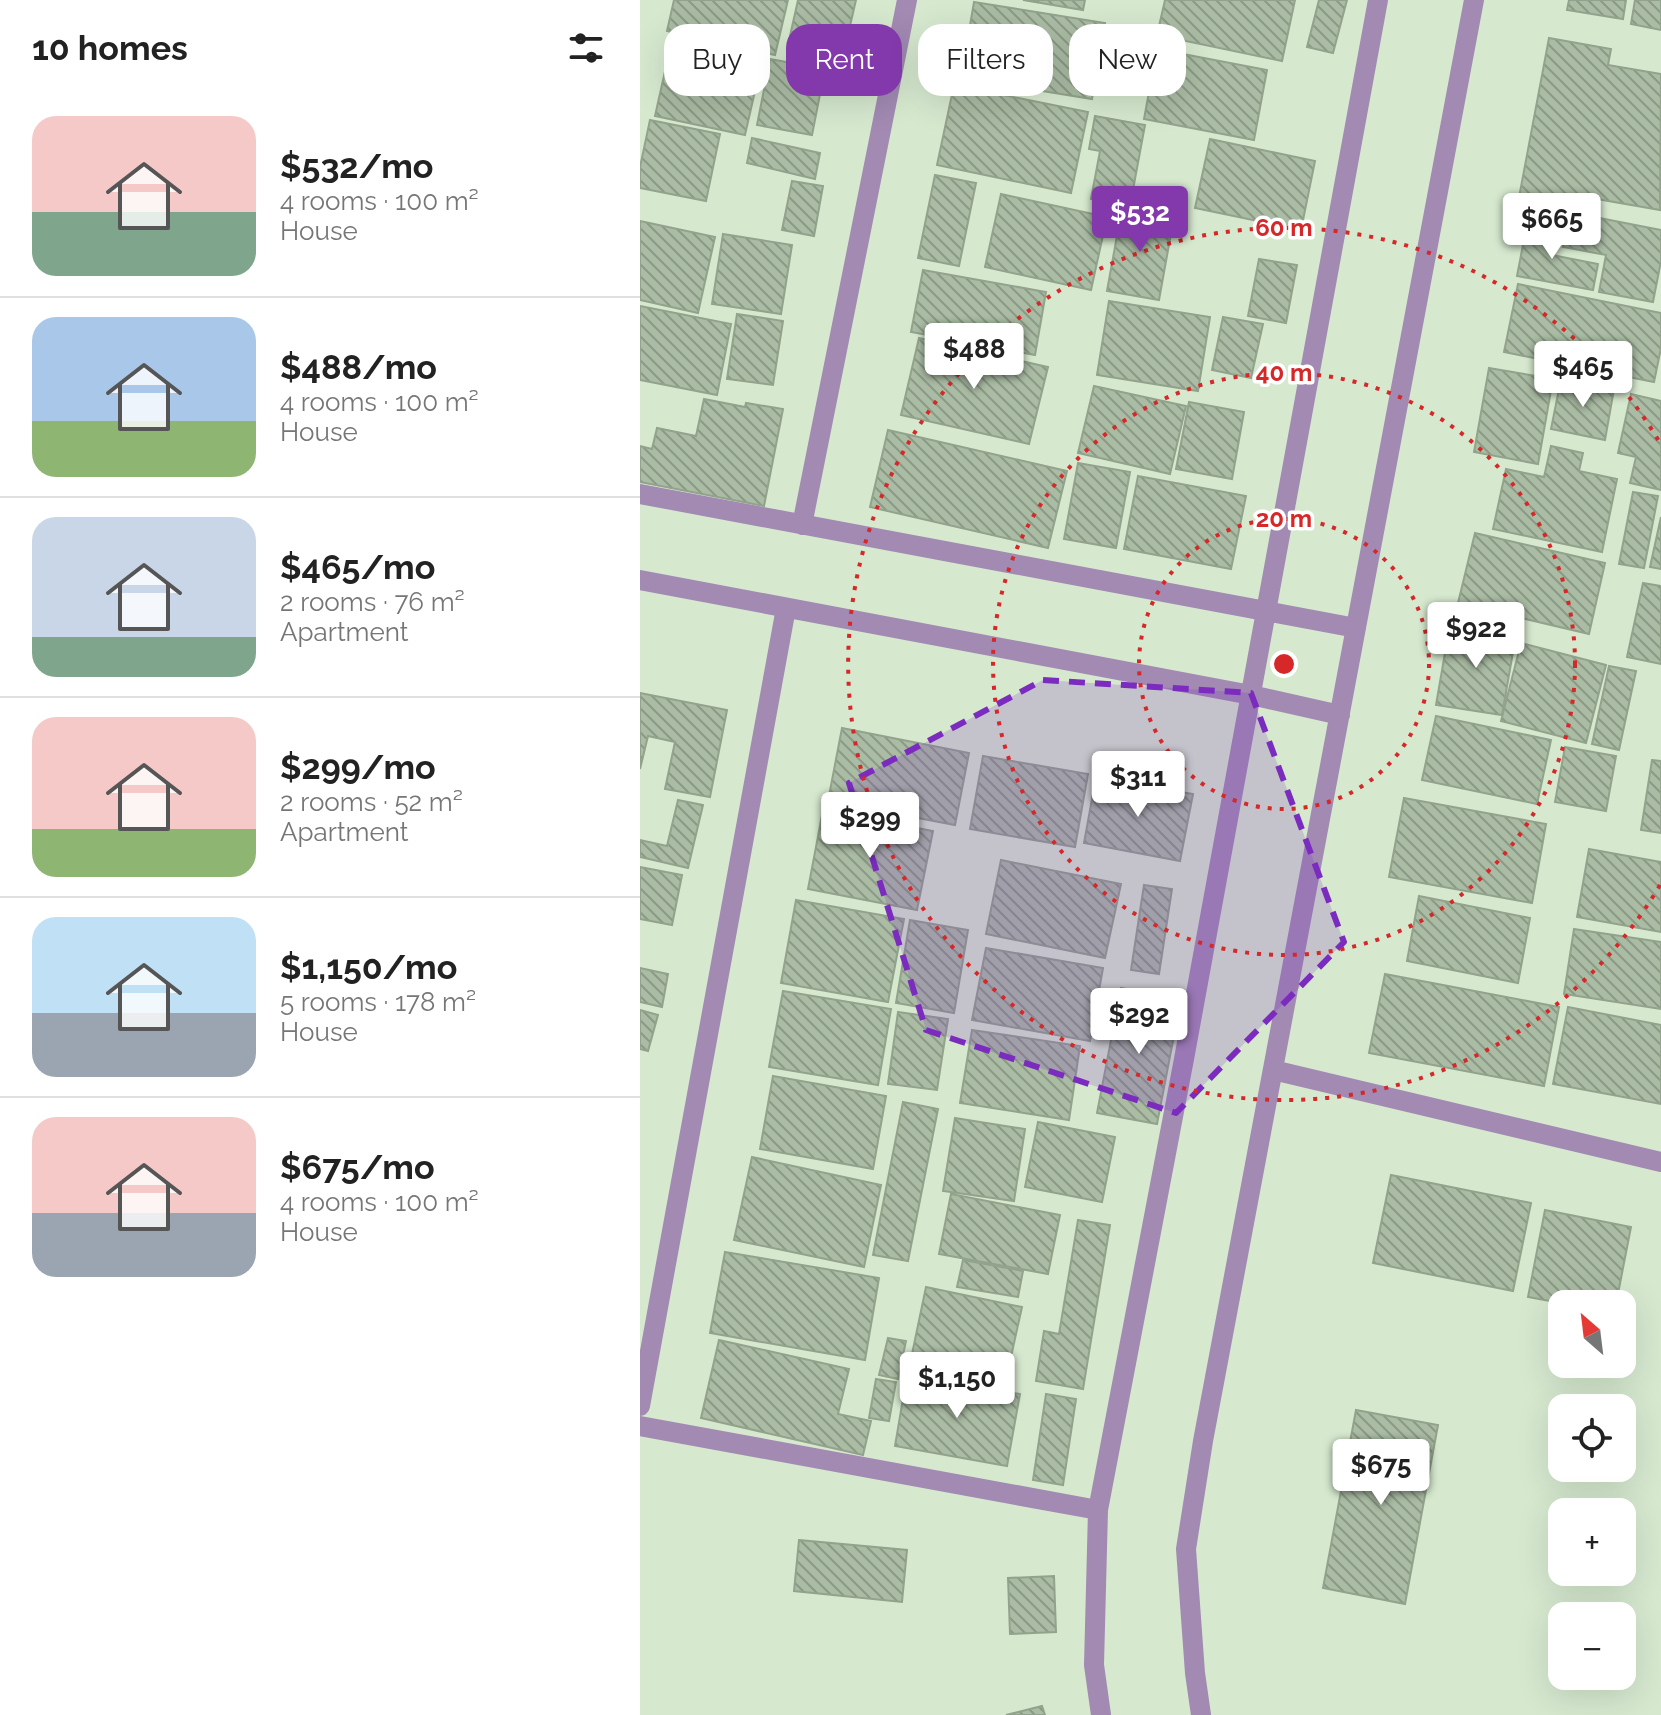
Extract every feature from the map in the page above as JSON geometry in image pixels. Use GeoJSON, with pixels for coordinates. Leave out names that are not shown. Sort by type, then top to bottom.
{"type":"FeatureCollection","features":[{"type":"Feature","properties":{"kind":"street"},"geometry":{"type":"LineString","coordinates":[[802,525],[907,0]]}},
{"type":"Feature","properties":{"kind":"street"},"geometry":{"type":"LineString","coordinates":[[1101,1715],[1094,1665],[1098,1510],[1378,0]]}},
{"type":"Feature","properties":{"kind":"street"},"geometry":{"type":"LineString","coordinates":[[1201,1715],[1186,1549],[1203,1441],[1474,0]]}},
{"type":"Feature","properties":{"kind":"street"},"geometry":{"type":"LineString","coordinates":[[640,494],[1356,628]]}},
{"type":"Feature","properties":{"kind":"street"},"geometry":{"type":"LineString","coordinates":[[640,580],[1251,695],[1340,715]]}},
{"type":"Feature","properties":{"kind":"street"},"geometry":{"type":"LineString","coordinates":[[640,1406],[786,608]]}},
{"type":"Feature","properties":{"kind":"street"},"geometry":{"type":"LineString","coordinates":[[1273,1070],[1661,1162]]}},
{"type":"Feature","properties":{"kind":"street"},"geometry":{"type":"LineString","coordinates":[[640,1426],[1098,1510]]}},
{"type":"Feature","properties":{"kind":"highlighted area"},"geometry":{"type":"Polygon","coordinates":[[[1043,680],[1251,693],[1344,942],[1176,1113],[926,1030],[849,783],[1043,680]]]}},
{"type":"Feature","properties":{"kind":"building"},"geometry":{"type":"Polygon","coordinates":[[[674,0],[788,0],[775,55],[770,54],[770,24],[669,24],[674,0]]]}},
{"type":"Feature","properties":{"kind":"building"},"geometry":{"type":"Polygon","coordinates":[[[798,0],[856,0],[850,24],[793,24],[798,0]]]}},
{"type":"Feature","properties":{"kind":"building"},"geometry":{"type":"Polygon","coordinates":[[[1023,0],[1085,0],[1083,10],[1023,0]]]}},
{"type":"Feature","properties":{"kind":"building"},"geometry":{"type":"Polygon","coordinates":[[[1165,0],[1295,0],[1282,61],[1186,41],[1186,24],[1160,24],[1165,0]]]}},
{"type":"Feature","properties":{"kind":"building"},"geometry":{"type":"Polygon","coordinates":[[[1319,0],[1347,0],[1333,53],[1307,47],[1319,0]]]}},
{"type":"Feature","properties":{"kind":"building"},"geometry":{"type":"Polygon","coordinates":[[[1569,0],[1626,0],[1623,19],[1567,10],[1569,0]]]}},
{"type":"Feature","properties":{"kind":"building"},"geometry":{"type":"Polygon","coordinates":[[[1635,0],[1661,0],[1661,30],[1631,24],[1635,0]]]}},
{"type":"Feature","properties":{"kind":"building"},"geometry":{"type":"Polygon","coordinates":[[[974,2],[1105,23],[1069,24],[1069,95],[1053,93],[1053,24],[970,24],[974,2]]]}},
{"type":"Feature","properties":{"kind":"building"},"geometry":{"type":"Polygon","coordinates":[[[1549,38],[1611,49],[1608,65],[1661,74],[1660,210],[1568,194],[1564,217],[1517,208],[1549,38]]]}},
{"type":"Feature","properties":{"kind":"building"},"geometry":{"type":"Polygon","coordinates":[[[1186,55],[1267,70],[1254,140],[1144,119],[1148,96],[1186,96],[1186,55]]]}},
{"type":"Feature","properties":{"kind":"building"},"geometry":{"type":"Polygon","coordinates":[[[770,59],[786,62],[786,96],[820,96],[812,135],[757,125],[763,96],[770,96],[770,59]]]}},
{"type":"Feature","properties":{"kind":"building"},"geometry":{"type":"Polygon","coordinates":[[[664,76],[664,96],[754,96],[745,135],[655,116],[664,76]]]}},
{"type":"Feature","properties":{"kind":"building"},"geometry":{"type":"Polygon","coordinates":[[[952,96],[1009,96],[1088,112],[1071,193],[937,165],[952,96]]]}},
{"type":"Feature","properties":{"kind":"building"},"geometry":{"type":"Polygon","coordinates":[[[1095,116],[1145,125],[1130,206],[1091,199],[1100,151],[1089,149],[1095,116]]]}},
{"type":"Feature","properties":{"kind":"building"},"geometry":{"type":"Polygon","coordinates":[[[650,120],[720,134],[706,201],[640,188],[640,167],[650,120]]]}},
{"type":"Feature","properties":{"kind":"building"},"geometry":{"type":"Polygon","coordinates":[[[752,138],[820,153],[815,179],[747,163],[752,138]]]}},
{"type":"Feature","properties":{"kind":"building"},"geometry":{"type":"Polygon","coordinates":[[[1210,139],[1315,161],[1301,230],[1195,208],[1210,139]]]}},
{"type":"Feature","properties":{"kind":"building"},"geometry":{"type":"Polygon","coordinates":[[[935,175],[976,183],[959,266],[918,258],[935,175]]]}},
{"type":"Feature","properties":{"kind":"building"},"geometry":{"type":"Polygon","coordinates":[[[792,181],[823,186],[814,236],[782,230],[792,181]]]}},
{"type":"Feature","properties":{"kind":"building"},"geometry":{"type":"Polygon","coordinates":[[[1001,194],[1107,217],[1091,290],[985,267],[1001,194]]]}},
{"type":"Feature","properties":{"kind":"building"},"geometry":{"type":"Polygon","coordinates":[[[1122,208],[1174,217],[1159,300],[1107,291],[1122,208]]]}},
{"type":"Feature","properties":{"kind":"building"},"geometry":{"type":"Polygon","coordinates":[[[1569,212],[1661,230],[1661,261],[1653,302],[1599,292],[1606,255],[1563,247],[1569,212]]]}},
{"type":"Feature","properties":{"kind":"building"},"geometry":{"type":"Polygon","coordinates":[[[640,221],[715,237],[698,313],[640,300],[640,221]]]}},
{"type":"Feature","properties":{"kind":"building"},"geometry":{"type":"Polygon","coordinates":[[[1527,224],[1558,229],[1552,255],[1598,264],[1593,290],[1517,276],[1527,224]]]}},
{"type":"Feature","properties":{"kind":"building"},"geometry":{"type":"Polygon","coordinates":[[[723,234],[792,245],[781,314],[712,304],[723,234]]]}},
{"type":"Feature","properties":{"kind":"building"},"geometry":{"type":"Polygon","coordinates":[[[1259,259],[1297,265],[1286,323],[1248,316],[1259,259]]]}},
{"type":"Feature","properties":{"kind":"building"},"geometry":{"type":"Polygon","coordinates":[[[923,270],[1046,292],[1035,355],[911,332],[923,270]]]}},
{"type":"Feature","properties":{"kind":"building"},"geometry":{"type":"Polygon","coordinates":[[[1518,284],[1661,313],[1661,348],[1654,382],[1504,352],[1518,284]]]}},
{"type":"Feature","properties":{"kind":"building"},"geometry":{"type":"Polygon","coordinates":[[[1109,301],[1210,317],[1198,391],[1097,375],[1109,301]]]}},
{"type":"Feature","properties":{"kind":"building"},"geometry":{"type":"Polygon","coordinates":[[[640,306],[731,324],[717,395],[640,380],[640,306]]]}},
{"type":"Feature","properties":{"kind":"building"},"geometry":{"type":"Polygon","coordinates":[[[737,314],[783,321],[773,385],[727,379],[737,314]]]}},
{"type":"Feature","properties":{"kind":"building"},"geometry":{"type":"Polygon","coordinates":[[[1223,317],[1263,324],[1251,378],[1212,370],[1223,317]]]}},
{"type":"Feature","properties":{"kind":"building"},"geometry":{"type":"Polygon","coordinates":[[[919,338],[1048,367],[1029,444],[901,415],[919,338]]]}},
{"type":"Feature","properties":{"kind":"building"},"geometry":{"type":"Polygon","coordinates":[[[1489,368],[1553,379],[1538,464],[1474,452],[1489,368]]]}},
{"type":"Feature","properties":{"kind":"building"},"geometry":{"type":"Polygon","coordinates":[[[1561,379],[1614,389],[1605,440],[1551,429],[1561,379]]]}},
{"type":"Feature","properties":{"kind":"building"},"geometry":{"type":"Polygon","coordinates":[[[1094,386],[1186,406],[1170,474],[1078,453],[1094,386]]]}},
{"type":"Feature","properties":{"kind":"building"},"geometry":{"type":"Polygon","coordinates":[[[1631,394],[1661,401],[1661,490],[1630,483],[1636,457],[1618,453],[1631,394]]]}},
{"type":"Feature","properties":{"kind":"building"},"geometry":{"type":"Polygon","coordinates":[[[704,399],[745,407],[746,403],[783,409],[764,506],[640,482],[640,446],[652,449],[657,428],[696,436],[704,399]]]}},
{"type":"Feature","properties":{"kind":"building"},"geometry":{"type":"Polygon","coordinates":[[[1189,402],[1244,412],[1232,479],[1176,469],[1189,402]]]}},
{"type":"Feature","properties":{"kind":"building"},"geometry":{"type":"Polygon","coordinates":[[[888,430],[1067,471],[1048,548],[870,507],[888,430]]]}},
{"type":"Feature","properties":{"kind":"building"},"geometry":{"type":"Polygon","coordinates":[[[1551,446],[1583,453],[1579,471],[1617,479],[1602,552],[1493,529],[1506,469],[1544,477],[1551,446]]]}},
{"type":"Feature","properties":{"kind":"building"},"geometry":{"type":"Polygon","coordinates":[[[1078,463],[1130,472],[1116,548],[1064,539],[1078,463]]]}},
{"type":"Feature","properties":{"kind":"building"},"geometry":{"type":"Polygon","coordinates":[[[1138,476],[1246,496],[1231,569],[1124,549],[1138,476]]]}},
{"type":"Feature","properties":{"kind":"building"},"geometry":{"type":"Polygon","coordinates":[[[1633,492],[1658,496],[1644,568],[1619,564],[1633,492]]]}},
{"type":"Feature","properties":{"kind":"building"},"geometry":{"type":"Polygon","coordinates":[[[1661,517],[1661,569],[1650,567],[1661,517]]]}},
{"type":"Feature","properties":{"kind":"building"},"geometry":{"type":"Polygon","coordinates":[[[1475,533],[1605,563],[1589,634],[1458,603],[1475,533]]]}},
{"type":"Feature","properties":{"kind":"building"},"geometry":{"type":"Polygon","coordinates":[[[1643,583],[1661,586],[1661,664],[1627,657],[1643,583]]]}},
{"type":"Feature","properties":{"kind":"building"},"geometry":{"type":"Polygon","coordinates":[[[1450,624],[1516,635],[1502,715],[1436,705],[1450,624]]]}},
{"type":"Feature","properties":{"kind":"building"},"geometry":{"type":"Polygon","coordinates":[[[1521,643],[1606,665],[1586,743],[1501,721],[1521,643]]]}},
{"type":"Feature","properties":{"kind":"building"},"geometry":{"type":"Polygon","coordinates":[[[1609,666],[1636,671],[1619,750],[1592,744],[1609,666]]]}},
{"type":"Feature","properties":{"kind":"building"},"geometry":{"type":"Polygon","coordinates":[[[640,693],[727,710],[710,797],[665,789],[675,742],[648,736],[640,769],[640,693]]]}},
{"type":"Feature","properties":{"kind":"building"},"geometry":{"type":"Polygon","coordinates":[[[1436,716],[1551,740],[1537,804],[1422,780],[1436,716]]]}},
{"type":"Feature","properties":{"kind":"building"},"geometry":{"type":"Polygon","coordinates":[[[842,728],[969,753],[955,825],[828,801],[842,728]]]}},
{"type":"Feature","properties":{"kind":"building"},"geometry":{"type":"Polygon","coordinates":[[[1565,747],[1616,756],[1606,811],[1555,802],[1565,747]]]}},
{"type":"Feature","properties":{"kind":"building"},"geometry":{"type":"Polygon","coordinates":[[[983,756],[1088,774],[1075,847],[970,829],[983,756]]]}},
{"type":"Feature","properties":{"kind":"building"},"geometry":{"type":"Polygon","coordinates":[[[1652,760],[1661,761],[1661,833],[1641,830],[1652,760]]]}},
{"type":"Feature","properties":{"kind":"building"},"geometry":{"type":"Polygon","coordinates":[[[1096,777],[1193,794],[1180,861],[1084,843],[1096,777]]]}},
{"type":"Feature","properties":{"kind":"building"},"geometry":{"type":"Polygon","coordinates":[[[1404,798],[1546,824],[1532,903],[1389,877],[1404,798]]]}},
{"type":"Feature","properties":{"kind":"building"},"geometry":{"type":"Polygon","coordinates":[[[678,800],[703,805],[688,868],[640,857],[640,840],[667,846],[678,800]]]}},
{"type":"Feature","properties":{"kind":"building"},"geometry":{"type":"Polygon","coordinates":[[[823,810],[933,831],[917,910],[808,889],[823,810]]]}},
{"type":"Feature","properties":{"kind":"building"},"geometry":{"type":"Polygon","coordinates":[[[1589,849],[1661,862],[1661,932],[1577,917],[1589,849]]]}},
{"type":"Feature","properties":{"kind":"building"},"geometry":{"type":"Polygon","coordinates":[[[1001,860],[1121,884],[1105,958],[986,934],[1001,860]]]}},
{"type":"Feature","properties":{"kind":"building"},"geometry":{"type":"Polygon","coordinates":[[[640,867],[682,875],[672,925],[640,919],[640,867]]]}},
{"type":"Feature","properties":{"kind":"building"},"geometry":{"type":"Polygon","coordinates":[[[1144,885],[1172,889],[1159,974],[1131,970],[1144,885]]]}},
{"type":"Feature","properties":{"kind":"building"},"geometry":{"type":"Polygon","coordinates":[[[1419,896],[1530,918],[1518,983],[1407,961],[1419,896]]]}},
{"type":"Feature","properties":{"kind":"building"},"geometry":{"type":"Polygon","coordinates":[[[796,900],[904,919],[888,1002],[781,983],[796,900]]]}},
{"type":"Feature","properties":{"kind":"building"},"geometry":{"type":"Polygon","coordinates":[[[910,920],[968,930],[954,1013],[896,1003],[910,920]]]}},
{"type":"Feature","properties":{"kind":"building"},"geometry":{"type":"Polygon","coordinates":[[[1574,929],[1661,942],[1661,1009],[1564,994],[1574,929]]]}},
{"type":"Feature","properties":{"kind":"building"},"geometry":{"type":"Polygon","coordinates":[[[986,948],[1103,968],[1090,1041],[972,1020],[986,948]]]}},
{"type":"Feature","properties":{"kind":"building"},"geometry":{"type":"Polygon","coordinates":[[[640,968],[668,974],[662,1007],[640,1002],[640,968]]]}},
{"type":"Feature","properties":{"kind":"building"},"geometry":{"type":"Polygon","coordinates":[[[1385,974],[1559,1007],[1544,1086],[1369,1053],[1385,974]]]}},
{"type":"Feature","properties":{"kind":"building"},"geometry":{"type":"Polygon","coordinates":[[[1121,988],[1181,999],[1157,1124],[1097,1113],[1121,988]]]}},
{"type":"Feature","properties":{"kind":"building"},"geometry":{"type":"Polygon","coordinates":[[[783,991],[891,1009],[878,1085],[769,1067],[783,991]]]}},
{"type":"Feature","properties":{"kind":"building"},"geometry":{"type":"Polygon","coordinates":[[[1568,1007],[1661,1025],[1661,1104],[1553,1084],[1568,1007]]]}},
{"type":"Feature","properties":{"kind":"building"},"geometry":{"type":"Polygon","coordinates":[[[640,1010],[658,1015],[648,1051],[640,1049],[640,1010]]]}},
{"type":"Feature","properties":{"kind":"building"},"geometry":{"type":"Polygon","coordinates":[[[898,1012],[948,1019],[937,1090],[888,1084],[898,1012]]]}},
{"type":"Feature","properties":{"kind":"building"},"geometry":{"type":"Polygon","coordinates":[[[972,1030],[1080,1046],[1069,1120],[960,1103],[972,1030]]]}},
{"type":"Feature","properties":{"kind":"building"},"geometry":{"type":"Polygon","coordinates":[[[773,1076],[886,1096],[873,1169],[760,1149],[773,1076]]]}},
{"type":"Feature","properties":{"kind":"building"},"geometry":{"type":"Polygon","coordinates":[[[903,1102],[938,1109],[908,1261],[873,1255],[903,1102]]]}},
{"type":"Feature","properties":{"kind":"building"},"geometry":{"type":"Polygon","coordinates":[[[955,1118],[1025,1129],[1014,1201],[943,1191],[955,1118]]]}},
{"type":"Feature","properties":{"kind":"building"},"geometry":{"type":"Polygon","coordinates":[[[1038,1122],[1115,1137],[1102,1202],[1025,1187],[1038,1122]]]}},
{"type":"Feature","properties":{"kind":"building"},"geometry":{"type":"Polygon","coordinates":[[[752,1157],[881,1185],[864,1267],[734,1240],[752,1157]]]}},
{"type":"Feature","properties":{"kind":"building"},"geometry":{"type":"Polygon","coordinates":[[[1391,1175],[1531,1203],[1513,1291],[1373,1263],[1391,1175]]]}},
{"type":"Feature","properties":{"kind":"building"},"geometry":{"type":"Polygon","coordinates":[[[951,1194],[1060,1215],[1048,1274],[939,1254],[951,1194]]]}},
{"type":"Feature","properties":{"kind":"building"},"geometry":{"type":"Polygon","coordinates":[[[1545,1210],[1631,1227],[1619,1290],[1548,1290],[1548,1301],[1528,1297],[1545,1210]]]}},
{"type":"Feature","properties":{"kind":"building"},"geometry":{"type":"Polygon","coordinates":[[[1078,1220],[1110,1225],[1083,1389],[1036,1381],[1044,1331],[1059,1334],[1078,1220]]]}},
{"type":"Feature","properties":{"kind":"building"},"geometry":{"type":"Polygon","coordinates":[[[725,1252],[879,1278],[865,1360],[710,1333],[725,1252]]]}},
{"type":"Feature","properties":{"kind":"building"},"geometry":{"type":"Polygon","coordinates":[[[963,1260],[1023,1271],[1018,1297],[957,1287],[963,1260]]]}},
{"type":"Feature","properties":{"kind":"building"},"geometry":{"type":"Polygon","coordinates":[[[926,1287],[1022,1307],[1007,1375],[912,1354],[926,1287]]]}},
{"type":"Feature","properties":{"kind":"building"},"geometry":{"type":"Polygon","coordinates":[[[888,1338],[906,1341],[898,1379],[879,1375],[888,1338]]]}},
{"type":"Feature","properties":{"kind":"building"},"geometry":{"type":"Polygon","coordinates":[[[719,1340],[849,1369],[838,1414],[871,1421],[863,1455],[701,1418],[719,1340]]]}},
{"type":"Feature","properties":{"kind":"building"},"geometry":{"type":"Polygon","coordinates":[[[907,1375],[1020,1394],[1007,1466],[895,1446],[907,1375]]]}},
{"type":"Feature","properties":{"kind":"building"},"geometry":{"type":"Polygon","coordinates":[[[876,1379],[896,1382],[889,1421],[869,1418],[876,1379]]]}},
{"type":"Feature","properties":{"kind":"building"},"geometry":{"type":"Polygon","coordinates":[[[1046,1394],[1076,1399],[1063,1485],[1033,1480],[1046,1394]]]}},
{"type":"Feature","properties":{"kind":"building"},"geometry":{"type":"Polygon","coordinates":[[[1356,1410],[1438,1425],[1405,1604],[1323,1588],[1356,1410]]]}},
{"type":"Feature","properties":{"kind":"building"},"geometry":{"type":"Polygon","coordinates":[[[799,1540],[907,1550],[902,1602],[794,1591],[799,1540]]]}},
{"type":"Feature","properties":{"kind":"building"},"geometry":{"type":"Polygon","coordinates":[[[1054,1576],[1056,1632],[1010,1634],[1008,1578],[1054,1576]]]}},
{"type":"Feature","properties":{"kind":"building"},"geometry":{"type":"Polygon","coordinates":[[[1042,1706],[1045,1715],[1006,1715],[1042,1706]]]}}]}
